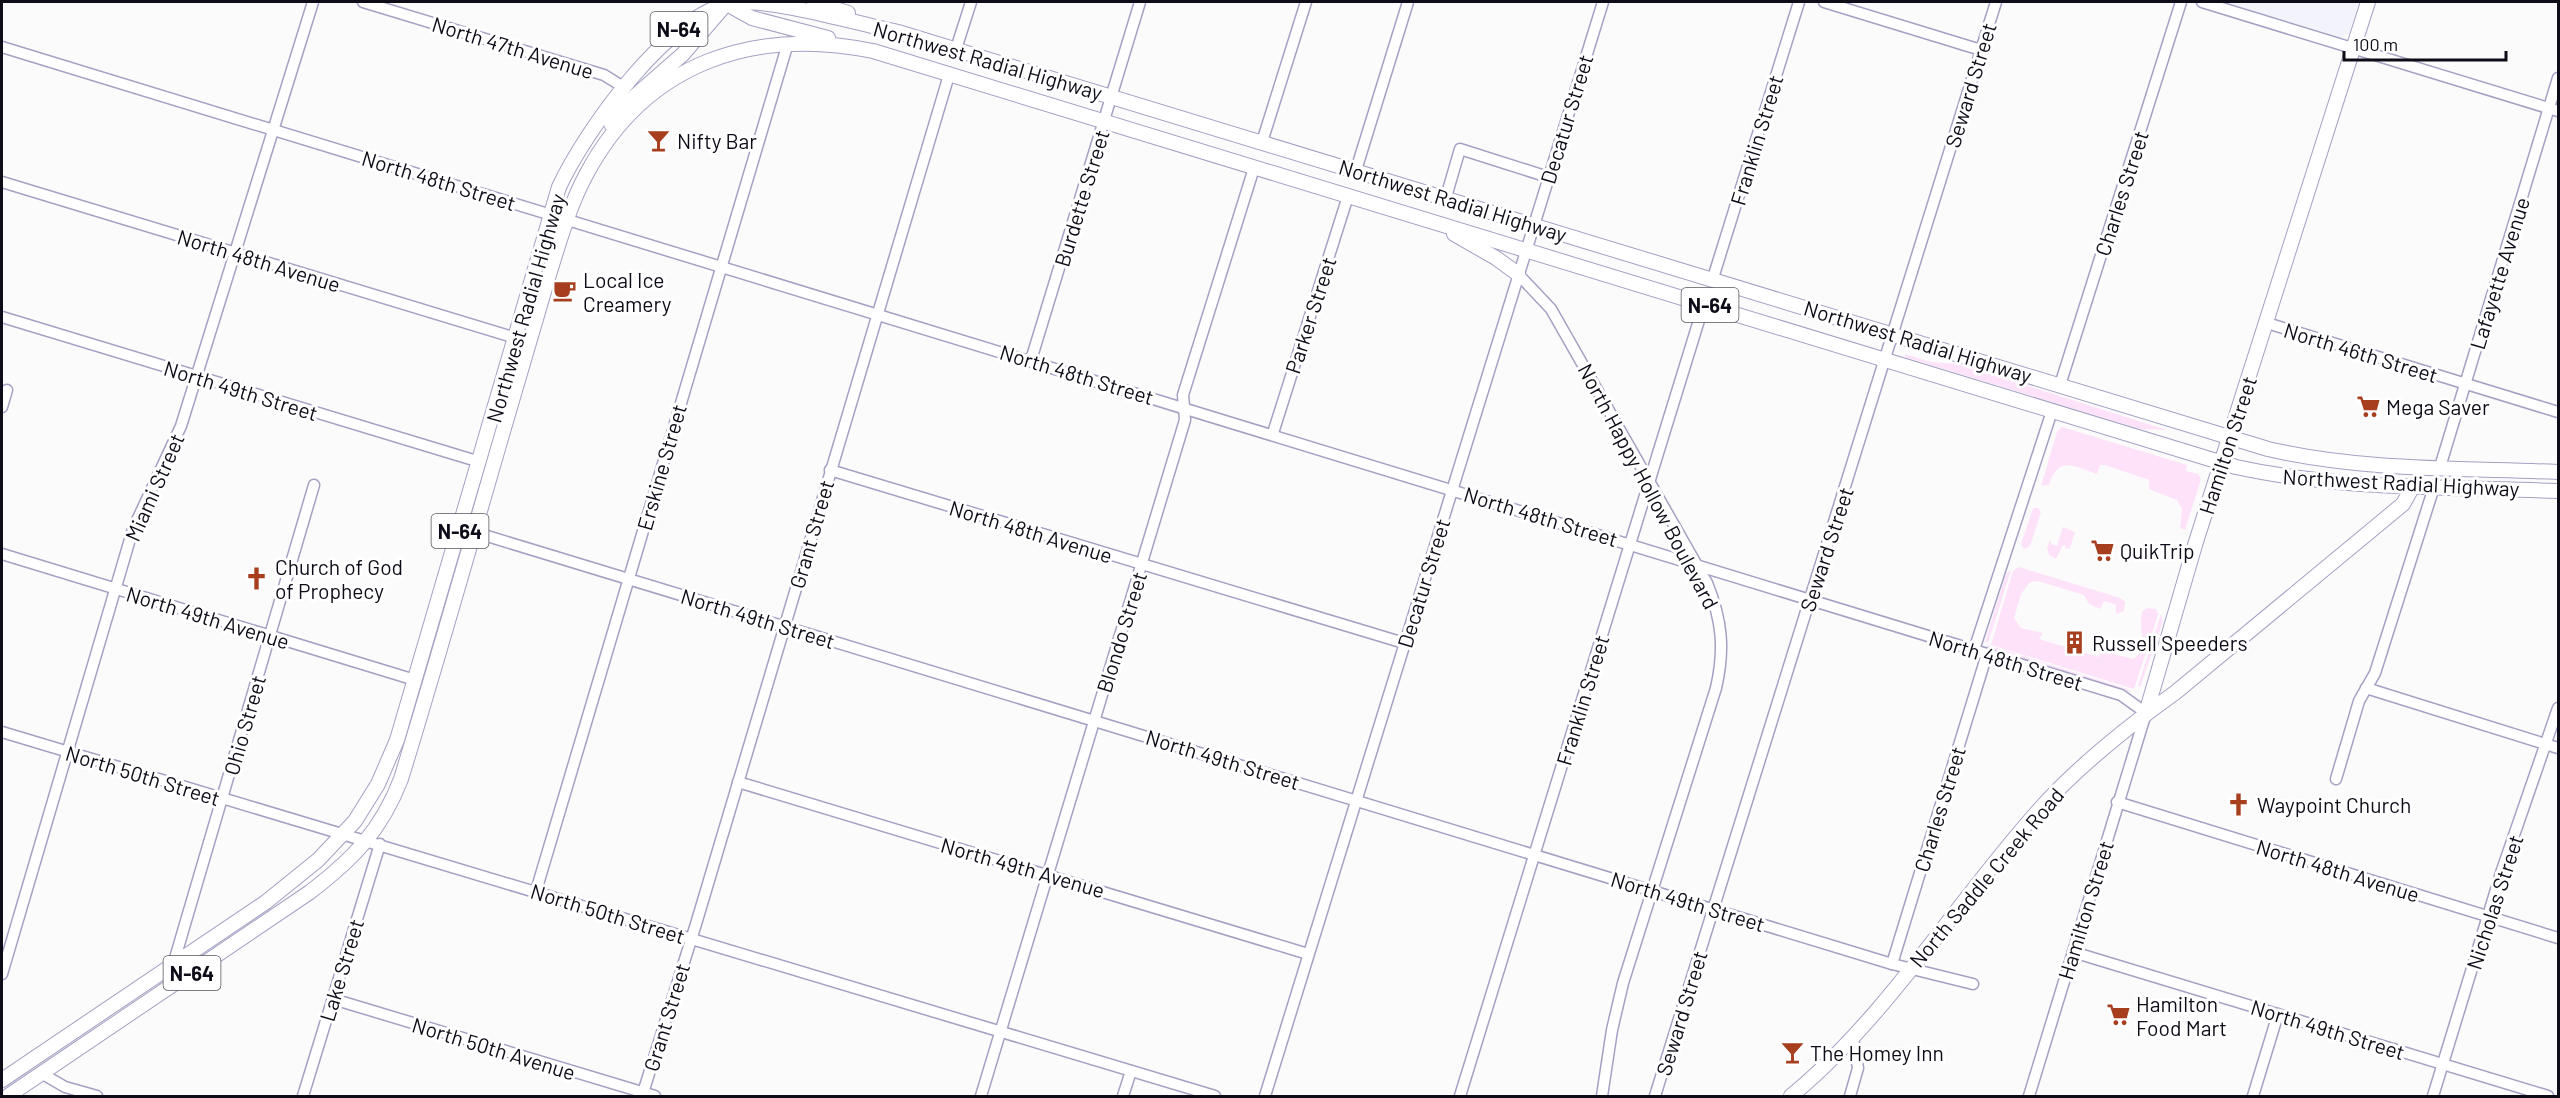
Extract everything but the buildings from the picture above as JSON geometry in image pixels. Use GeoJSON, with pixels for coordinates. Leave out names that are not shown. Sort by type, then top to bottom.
{"type":"FeatureCollection","features":[{"type":"Feature","properties":{"kind":"main road"},"geometry":{"type":"LineString","coordinates":[[681,27],[693,13],[698,2]]}},
{"type":"Feature","properties":{"kind":"main road"},"geometry":{"type":"LineString","coordinates":[[694,18],[712,2]]}},
{"type":"Feature","properties":{"kind":"main road","name":"Northwest Radial Highway"},"geometry":{"type":"LineString","coordinates":[[2,1080],[266,902],[318,860],[343,835],[367,803],[387,767],[415,680],[559,187],[578,149],[605,111],[625,88],[681,27],[726,2],[768,4],[898,32],[1713,278],[2230,438],[2328,461],[2559,472]]}},
{"type":"Feature","properties":{"kind":"main road"},"geometry":{"type":"LineString","coordinates":[[598,153],[619,113],[683,54],[726,2],[752,18],[873,51]]}},
{"type":"Feature","properties":{"kind":"main road"},"geometry":{"type":"LineString","coordinates":[[814,2],[898,32]]}},
{"type":"Feature","properties":{"kind":"main road","name":"Hamilton Street"},"geometry":{"type":"LineString","coordinates":[[2146,713],[2194,545],[2368,2]]}},
{"type":"Feature","properties":{"kind":"main road","name":"Northwest Radial Highway"},"geometry":{"type":"LineString","coordinates":[[8,1096],[310,892],[374,842],[401,779],[567,219],[577,194],[598,153],[639,105],[670,81],[727,54],[788,43],[827,44],[873,51],[2222,463],[2292,477],[2413,486],[2559,491]]}},
{"type":"Feature","properties":{"kind":"main road"},"geometry":{"type":"LineString","coordinates":[[1426,219],[1488,253],[1518,274]]}},
{"type":"Feature","properties":{"kind":"main road","name":"North Saddle Creek Road"},"geometry":{"type":"LineString","coordinates":[[1791,1096],[1819,1074],[1853,1038],[2038,811],[2146,713],[2176,692],[2403,504],[2413,486]]}},
{"type":"Feature","properties":{"kind":"street","name":"Miami Street"},"geometry":{"type":"LineString","coordinates":[[2,974],[138,512],[175,441],[313,2]]}},
{"type":"Feature","properties":{"kind":"street","name":"North 47th Avenue"},"geometry":{"type":"LineString","coordinates":[[363,2],[604,75],[625,88]]}},
{"type":"Feature","properties":{"kind":"street"},"geometry":{"type":"LineString","coordinates":[[956,49],[971,2]]}},
{"type":"Feature","properties":{"kind":"street","name":"Burdette Street"},"geometry":{"type":"LineString","coordinates":[[1031,360],[1140,2]]}},
{"type":"Feature","properties":{"kind":"street"},"geometry":{"type":"LineString","coordinates":[[1262,142],[1306,2]]}},
{"type":"Feature","properties":{"kind":"street"},"geometry":{"type":"LineString","coordinates":[[1356,170],[1408,2]]}},
{"type":"Feature","properties":{"kind":"street","name":"Decatur Street"},"geometry":{"type":"LineString","coordinates":[[1265,1096],[1603,2]]}},
{"type":"Feature","properties":{"kind":"street","name":"Franklin Street"},"geometry":{"type":"LineString","coordinates":[[1713,278],[1799,2]]}},
{"type":"Feature","properties":{"kind":"street"},"geometry":{"type":"LineString","coordinates":[[1824,2],[1981,50]]}},
{"type":"Feature","properties":{"kind":"street","name":"Seward Street"},"geometry":{"type":"LineString","coordinates":[[1655,1096],[1996,2]]}},
{"type":"Feature","properties":{"kind":"street","name":"Charles Street"},"geometry":{"type":"LineString","coordinates":[[2060,385],[2181,2]]}},
{"type":"Feature","properties":{"kind":"street"},"geometry":{"type":"LineString","coordinates":[[2202,2],[2554,110]]}},
{"type":"Feature","properties":{"kind":"street","name":"Erskine Street"},"geometry":{"type":"LineString","coordinates":[[536,891],[788,43]]}},
{"type":"Feature","properties":{"kind":"street","name":"North 48th Street"},"geometry":{"type":"LineString","coordinates":[[2,47],[1273,433],[2121,695],[2146,713]]}},
{"type":"Feature","properties":{"kind":"street","name":"Grant Street"},"geometry":{"type":"LineString","coordinates":[[642,1095],[738,782],[948,75]]}},
{"type":"Feature","properties":{"kind":"street","name":"Lafayette Avenue"},"geometry":{"type":"LineString","coordinates":[[2440,467],[2554,110],[2559,78]]}},
{"type":"Feature","properties":{"kind":"street"},"geometry":{"type":"LineString","coordinates":[[1446,197],[1460,150],[1548,177]]}},
{"type":"Feature","properties":{"kind":"street","name":"Blondo Street"},"geometry":{"type":"LineString","coordinates":[[981,1096],[1185,420],[1183,395],[1254,168]]}},
{"type":"Feature","properties":{"kind":"street","name":"North 48th Avenue"},"geometry":{"type":"LineString","coordinates":[[2,182],[516,338]]}},
{"type":"Feature","properties":{"kind":"street","name":"Parker Street"},"geometry":{"type":"LineString","coordinates":[[1273,433],[1348,196]]}},
{"type":"Feature","properties":{"kind":"street","name":"North Happy Hollow Boulevard"},"geometry":{"type":"LineString","coordinates":[[1518,274],[1551,309],[1707,583],[1719,615],[1722,641],[1721,666],[1617,1006],[1602,1096]]}},
{"type":"Feature","properties":{"kind":"street","name":"Franklin Street"},"geometry":{"type":"LineString","coordinates":[[1460,1096],[1704,304]]}},
{"type":"Feature","properties":{"kind":"street","name":"North 49th Street"},"geometry":{"type":"LineString","coordinates":[[2,317],[480,462]]}},
{"type":"Feature","properties":{"kind":"street","name":"North 46th Street"},"geometry":{"type":"LineString","coordinates":[[2266,322],[2559,412]]}},
{"type":"Feature","properties":{"kind":"street"},"geometry":{"type":"LineString","coordinates":[[2,407],[6,390]]}},
{"type":"Feature","properties":{"kind":"street"},"geometry":{"type":"LineString","coordinates":[[1974,650],[2052,411]]}},
{"type":"Feature","properties":{"kind":"street","name":"North 48th Avenue"},"geometry":{"type":"LineString","coordinates":[[830,470],[1404,643]]}},
{"type":"Feature","properties":{"kind":"street","name":"Ohio Street"},"geometry":{"type":"LineString","coordinates":[[173,965],[314,485]]}},
{"type":"Feature","properties":{"kind":"street"},"geometry":{"type":"LineString","coordinates":[[2336,779],[2359,701],[2375,673],[2434,487]]}},
{"type":"Feature","properties":{"kind":"street","name":"North 49th Street"},"geometry":{"type":"LineString","coordinates":[[474,532],[1892,964],[1973,984]]}},
{"type":"Feature","properties":{"kind":"street","name":"North 49th Avenue"},"geometry":{"type":"LineString","coordinates":[[2,554],[415,680]]}},
{"type":"Feature","properties":{"kind":"street","name":"Charles Street"},"geometry":{"type":"LineString","coordinates":[[1892,964],[1987,654]]}},
{"type":"Feature","properties":{"kind":"street"},"geometry":{"type":"LineString","coordinates":[[2366,688],[2559,747]]}},
{"type":"Feature","properties":{"kind":"street","name":"Nicholas Street"},"geometry":{"type":"LineString","coordinates":[[2433,1096],[2487,917],[2559,708]]}},
{"type":"Feature","properties":{"kind":"street","name":"Hamilton Street"},"geometry":{"type":"LineString","coordinates":[[2029,1096],[2146,713]]}},
{"type":"Feature","properties":{"kind":"street","name":"North 50th Street"},"geometry":{"type":"LineString","coordinates":[[2,732],[1215,1096]]}},
{"type":"Feature","properties":{"kind":"street","name":"North 49th Avenue"},"geometry":{"type":"LineString","coordinates":[[738,782],[1308,954]]}},
{"type":"Feature","properties":{"kind":"street","name":"North 48th Avenue"},"geometry":{"type":"LineString","coordinates":[[2117,802],[2559,938]]}},
{"type":"Feature","properties":{"kind":"street","name":"Lake Street"},"geometry":{"type":"LineString","coordinates":[[303,1096],[333,999],[374,842]]}},
{"type":"Feature","properties":{"kind":"street","name":"North 49th Street"},"geometry":{"type":"LineString","coordinates":[[2073,952],[2548,1096]]}},
{"type":"Feature","properties":{"kind":"street","name":"North 50th Avenue"},"geometry":{"type":"LineString","coordinates":[[333,999],[642,1095],[655,1096]]}},
{"type":"Feature","properties":{"kind":"street"},"geometry":{"type":"LineString","coordinates":[[2253,1096],[2278,1014]]}},
{"type":"Feature","properties":{"kind":"street"},"geometry":{"type":"LineString","coordinates":[[1850,1096],[1858,1068],[1858,1057],[1853,1038]]}},
{"type":"Feature","properties":{"kind":"street"},"geometry":{"type":"LineString","coordinates":[[1124,1096],[1131,1071]]}},
{"type":"Feature","properties":{"kind":"street"},"geometry":{"type":"LineString","coordinates":[[40,1073],[65,1087],[97,1096]]}},
{"type":"Feature","properties":{"kind":"shaded area"},"geometry":{"type":"Polygon","coordinates":[[[2220,2],[2359,2],[2349,33],[2341,38],[2220,2]]]}},
{"type":"Feature","properties":{"kind":"shaded area"},"geometry":{"type":"Polygon","coordinates":[[[1905,354],[1930,362],[1959,364],[2167,430],[2140,429],[1905,357],[1905,354]]]}},
{"type":"Feature","properties":{"kind":"shaded area"},"geometry":{"type":"Polygon","coordinates":[[[2062,427],[2187,465],[2186,471],[2198,474],[2201,479],[2185,530],[2180,528],[2182,509],[2177,500],[2149,489],[2149,480],[2105,465],[2100,465],[2097,474],[2074,466],[2062,466],[2057,470],[2049,485],[2041,486],[2057,432],[2062,427]]]}},
{"type":"Feature","properties":{"kind":"shaded area"},"geometry":{"type":"Polygon","coordinates":[[[2033,508],[2038,508],[2041,512],[2030,546],[2024,549],[2021,544],[2033,508]]]}},
{"type":"Feature","properties":{"kind":"shaded area"},"geometry":{"type":"Polygon","coordinates":[[[2063,527],[2075,532],[2070,548],[2065,549],[2066,546],[2063,545],[2056,559],[2049,555],[2047,548],[2050,540],[2051,544],[2057,546],[2063,527]]]}},
{"type":"Feature","properties":{"kind":"shaded area"},"geometry":{"type":"Polygon","coordinates":[[[2019,567],[2120,598],[2125,602],[2124,611],[2116,614],[2116,605],[2104,601],[2100,609],[2089,604],[2084,595],[2038,581],[2030,582],[2021,594],[2014,618],[2021,628],[2043,633],[2039,639],[2098,657],[2101,651],[2133,659],[2141,650],[2142,612],[2147,608],[2156,609],[2158,615],[2134,689],[1991,645],[2013,571],[2019,567]]]}},
{"type":"Feature","properties":{"kind":"shaded area"},"geometry":{"type":"Polygon","coordinates":[[[2011,570],[1988,643],[1985,642],[2006,574],[2011,570]]]}},
{"type":"Feature","properties":{"kind":"shaded area"},"geometry":{"type":"Polygon","coordinates":[[[2161,614],[2163,621],[2140,687],[2138,686],[2161,614]]]}},
{"type":"Feature","properties":{"kind":"shaded area"},"geometry":{"type":"Polygon","coordinates":[[[1986,646],[2130,690],[2129,692],[1989,649],[1986,646]]]}},
{"type":"Feature","properties":{"kind":"place","name":"Nifty Bar"},"geometry":{"type":"Point","coordinates":[659,140]}},
{"type":"Feature","properties":{"kind":"place","name":"Local Ice Creamery"},"geometry":{"type":"Point","coordinates":[565,291]}},
{"type":"Feature","properties":{"kind":"place","name":"Mega Saver"},"geometry":{"type":"Point","coordinates":[2368,406]}},
{"type":"Feature","properties":{"kind":"place","name":"QuikTrip"},"geometry":{"type":"Point","coordinates":[2102,550]}},
{"type":"Feature","properties":{"kind":"place","name":"Church of God of Prophecy"},"geometry":{"type":"Point","coordinates":[257,578]}},
{"type":"Feature","properties":{"kind":"place","name":"Russell Speeders"},"geometry":{"type":"Point","coordinates":[2074,642]}},
{"type":"Feature","properties":{"kind":"place","name":"Waypoint Church"},"geometry":{"type":"Point","coordinates":[2239,804]}},
{"type":"Feature","properties":{"kind":"place","name":"Hamilton Food Mart"},"geometry":{"type":"Point","coordinates":[2118,1015]}},
{"type":"Feature","properties":{"kind":"place","name":"The Homey Inn"},"geometry":{"type":"Point","coordinates":[1792,1052]}}]}
